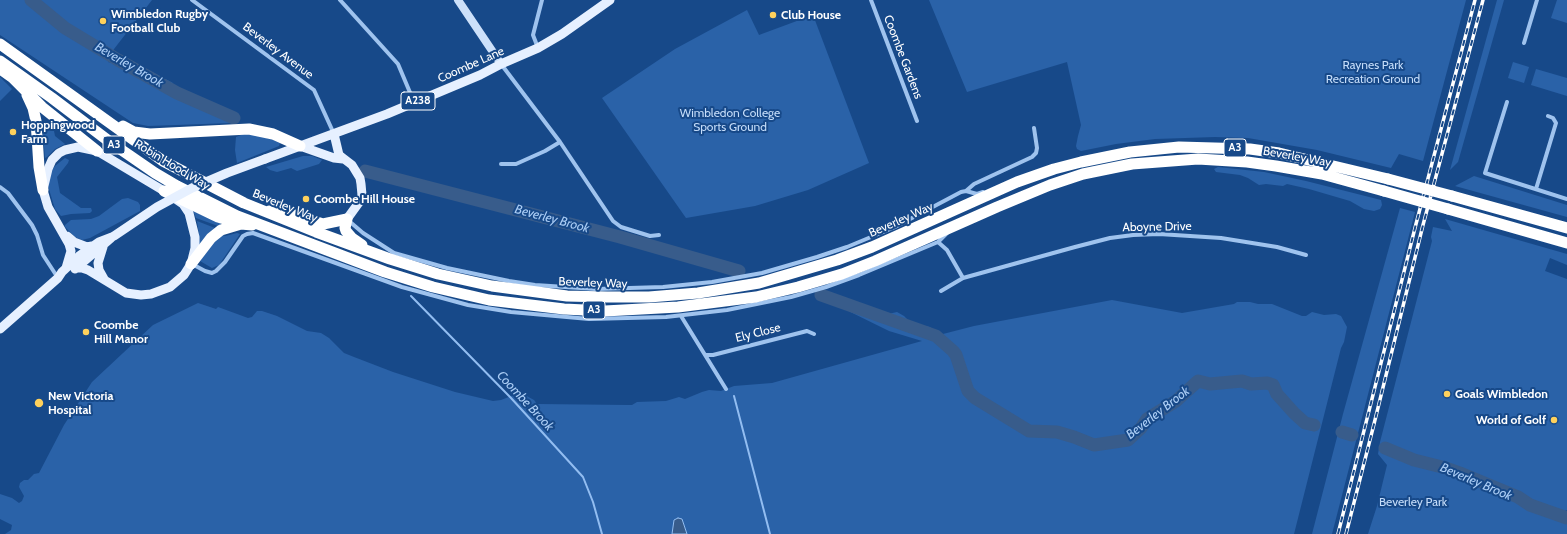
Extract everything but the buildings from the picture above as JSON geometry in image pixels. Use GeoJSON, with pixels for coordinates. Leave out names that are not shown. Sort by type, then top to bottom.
{"type":"FeatureCollection","features":[{"type":"Feature","properties":{"kind":"highway","name":"Robin Hood Way"},"geometry":{"type":"LineString","coordinates":[[0,44],[163,161],[188,174]]}},
{"type":"Feature","properties":{"kind":"highway","name":"Robin Hood Way"},"geometry":{"type":"LineString","coordinates":[[0,61],[110,142],[155,173],[239,220]]}},
{"type":"Feature","properties":{"kind":"highway"},"geometry":{"type":"LineString","coordinates":[[0,68],[13,78],[25,91],[64,126],[97,151]]}},
{"type":"Feature","properties":{"kind":"highway"},"geometry":{"type":"LineString","coordinates":[[25,91],[33,108],[36,121],[39,167],[43,190]]}},
{"type":"Feature","properties":{"kind":"highway"},"geometry":{"type":"LineString","coordinates":[[86,105],[134,132],[156,134],[250,129],[273,134],[300,146]]}},
{"type":"Feature","properties":{"kind":"highway","name":"Beverley Way"},"geometry":{"type":"LineString","coordinates":[[188,174],[260,210],[390,259],[438,274],[535,293],[607,298],[649,297],[698,293],[759,283],[837,260],[872,247],[1000,190],[1054,169],[1130,152],[1179,147],[1250,149],[1279,153],[1388,179],[1567,228]]}},
{"type":"Feature","properties":{"kind":"highway","name":"Beverley Way"},"geometry":{"type":"LineString","coordinates":[[239,220],[264,227],[385,272],[460,294],[489,300],[533,306],[605,311],[657,309],[707,304],[756,297],[798,287],[842,274],[875,261],[952,226],[1050,185],[1083,174],[1154,161],[1198,158],[1276,166],[1322,174],[1565,242]]}},
{"type":"Feature","properties":{"kind":"highway"},"geometry":{"type":"LineString","coordinates":[[164,191],[218,217],[239,220]]}},
{"type":"Feature","properties":{"kind":"highway"},"geometry":{"type":"LineString","coordinates":[[260,210],[282,211],[323,224],[347,219],[345,228],[352,238],[390,259]]}},
{"type":"Feature","properties":{"kind":"highway"},"geometry":{"type":"LineString","coordinates":[[191,264],[211,238],[221,230],[239,220]]}},
{"type":"Feature","properties":{"kind":"main road","name":"Coombe Lane"},"geometry":{"type":"LineString","coordinates":[[113,237],[158,207],[192,188],[232,170],[334,134],[480,75],[538,48],[562,34],[610,0]]}},
{"type":"Feature","properties":{"kind":"main road"},"geometry":{"type":"LineString","coordinates":[[334,134],[338,152],[343,159],[355,169],[360,178],[362,189],[360,201],[347,219]]}},
{"type":"Feature","properties":{"kind":"main road"},"geometry":{"type":"LineString","coordinates":[[300,146],[334,158],[343,159]]}},
{"type":"Feature","properties":{"kind":"main road"},"geometry":{"type":"LineString","coordinates":[[66,235],[70,251],[71,268],[82,268],[88,270],[126,293],[141,295],[151,294],[170,287],[177,282],[191,264],[195,248],[195,237],[189,214],[183,204],[97,151],[78,147],[71,148],[59,153],[52,160],[48,169],[43,190],[51,212],[66,235],[74,242],[92,246]]}},
{"type":"Feature","properties":{"kind":"main road","name":"A238"},"geometry":{"type":"LineString","coordinates":[[0,329],[58,278],[66,276],[71,268],[92,246],[104,239],[113,237]]}},
{"type":"Feature","properties":{"kind":"main road","name":"A238"},"geometry":{"type":"LineString","coordinates":[[71,268],[103,247],[113,237]]}},
{"type":"Feature","properties":{"kind":"main road"},"geometry":{"type":"LineString","coordinates":[[103,247],[98,263],[99,270],[105,281]]}},
{"type":"Feature","properties":{"kind":"street","name":"Beverley Avenue"},"geometry":{"type":"LineString","coordinates":[[192,0],[314,90],[334,134]]}},
{"type":"Feature","properties":{"kind":"street"},"geometry":{"type":"LineString","coordinates":[[340,0],[398,64],[414,102]]}},
{"type":"Feature","properties":{"kind":"street"},"geometry":{"type":"LineString","coordinates":[[458,0],[501,64],[560,142],[613,220],[621,227],[650,236],[659,235]]}},
{"type":"Feature","properties":{"kind":"street"},"geometry":{"type":"LineString","coordinates":[[538,48],[534,34],[542,0]]}},
{"type":"Feature","properties":{"kind":"street","name":"Coombe Gardens"},"geometry":{"type":"LineString","coordinates":[[871,0],[917,121]]}},
{"type":"Feature","properties":{"kind":"street"},"geometry":{"type":"LineString","coordinates":[[1524,43],[1537,0]]}},
{"type":"Feature","properties":{"kind":"street"},"geometry":{"type":"LineString","coordinates":[[1507,102],[1486,173],[1567,199]]}},
{"type":"Feature","properties":{"kind":"street"},"geometry":{"type":"LineString","coordinates":[[1536,189],[1556,123],[1553,118],[1548,116]]}},
{"type":"Feature","properties":{"kind":"street","name":"Beverley Way"},"geometry":{"type":"LineString","coordinates":[[347,219],[363,233],[394,253],[447,268],[509,281],[535,285],[596,289],[633,289],[718,281],[762,272],[817,257],[847,247],[895,226],[961,192],[966,191],[974,184],[1032,157],[1037,148],[1034,128]]}},
{"type":"Feature","properties":{"kind":"street"},"geometry":{"type":"LineString","coordinates":[[501,164],[516,164],[545,151],[560,142]]}},
{"type":"Feature","properties":{"kind":"street"},"geometry":{"type":"LineString","coordinates":[[0,186],[8,193],[32,225],[37,235],[43,255],[58,278]]}},
{"type":"Feature","properties":{"kind":"street","name":"Beverley Way"},"geometry":{"type":"LineString","coordinates":[[966,191],[977,194],[986,191],[1000,190]]}},
{"type":"Feature","properties":{"kind":"street","name":"Beverley Way"},"geometry":{"type":"LineString","coordinates":[[191,264],[212,273],[226,262],[243,236],[253,233],[402,287],[468,305],[511,312],[589,319],[680,316],[727,310],[805,293],[859,275],[938,242],[952,226]]}},
{"type":"Feature","properties":{"kind":"street","name":"Aboyne Drive"},"geometry":{"type":"LineString","coordinates":[[941,291],[963,278],[1110,238],[1133,235],[1159,234],[1221,238],[1276,247],[1306,255]]}},
{"type":"Feature","properties":{"kind":"street"},"geometry":{"type":"LineString","coordinates":[[938,242],[947,250],[963,278]]}},
{"type":"Feature","properties":{"kind":"street"},"geometry":{"type":"LineString","coordinates":[[680,316],[687,329],[706,355],[726,389]]}},
{"type":"Feature","properties":{"kind":"street","name":"Ely Close"},"geometry":{"type":"LineString","coordinates":[[706,355],[713,355],[807,331],[814,334]]}},
{"type":"Feature","properties":{"kind":"green space"},"geometry":{"type":"Polygon","coordinates":[[[0,0],[152,0],[114,49],[108,62],[112,63],[118,54],[173,83],[168,92],[231,123],[148,126],[133,123],[0,35],[0,0]]]}},
{"type":"Feature","properties":{"kind":"green space","name":"Raynes Park Recreation Ground"},"geometry":{"type":"Polygon","coordinates":[[[929,0],[1466,0],[1423,161],[1399,154],[1391,168],[1317,150],[1248,138],[1215,137],[1155,139],[1116,144],[1081,151],[1077,149],[1076,146],[1081,125],[1067,62],[967,92],[929,0]]]}},
{"type":"Feature","properties":{"kind":"green space"},"geometry":{"type":"Polygon","coordinates":[[[1497,0],[1504,0],[1458,162],[1450,170],[1497,0]]]}},
{"type":"Feature","properties":{"kind":"green space"},"geometry":{"type":"Polygon","coordinates":[[[1557,0],[1567,0],[1567,23],[1551,18],[1557,0]]]}},
{"type":"Feature","properties":{"kind":"green space","name":"Wimbledon College Sports Ground"},"geometry":{"type":"Polygon","coordinates":[[[747,10],[759,35],[813,15],[869,163],[808,190],[755,206],[686,218],[602,98],[675,49],[747,10]]]}},
{"type":"Feature","properties":{"kind":"green space"},"geometry":{"type":"Polygon","coordinates":[[[1513,62],[1529,67],[1524,83],[1508,78],[1513,62]]]}},
{"type":"Feature","properties":{"kind":"green space"},"geometry":{"type":"Polygon","coordinates":[[[1536,69],[1567,78],[1567,96],[1531,85],[1536,69]]]}},
{"type":"Feature","properties":{"kind":"green space"},"geometry":{"type":"Polygon","coordinates":[[[0,77],[12,89],[0,101],[0,77]]]}},
{"type":"Feature","properties":{"kind":"green space"},"geometry":{"type":"Polygon","coordinates":[[[42,123],[54,131],[55,136],[65,144],[55,149],[45,158],[42,123]]]}},
{"type":"Feature","properties":{"kind":"green space"},"geometry":{"type":"Polygon","coordinates":[[[246,133],[271,139],[280,143],[279,146],[237,163],[235,150],[236,137],[246,133]]]}},
{"type":"Feature","properties":{"kind":"green space"},"geometry":{"type":"Polygon","coordinates":[[[303,156],[312,156],[322,160],[319,164],[297,171],[291,168],[277,172],[266,167],[303,156]]]}},
{"type":"Feature","properties":{"kind":"green space"},"geometry":{"type":"Polygon","coordinates":[[[65,158],[69,160],[68,163],[57,177],[60,193],[81,208],[91,208],[92,211],[90,213],[61,216],[55,209],[48,186],[51,172],[55,166],[65,158]]]}},
{"type":"Feature","properties":{"kind":"green space"},"geometry":{"type":"Polygon","coordinates":[[[1218,167],[1264,172],[1306,181],[1381,200],[1382,205],[1380,209],[1374,211],[1364,209],[1350,201],[1287,184],[1283,186],[1266,184],[1259,185],[1240,175],[1216,172],[1214,169],[1218,167]]]}},
{"type":"Feature","properties":{"kind":"green space"},"geometry":{"type":"Polygon","coordinates":[[[1474,176],[1567,205],[1567,217],[1455,186],[1474,176]]]}},
{"type":"Feature","properties":{"kind":"green space"},"geometry":{"type":"Polygon","coordinates":[[[128,198],[138,202],[140,205],[140,211],[90,238],[82,240],[75,237],[65,227],[65,225],[71,220],[91,219],[99,216],[122,199],[128,198]]]}},
{"type":"Feature","properties":{"kind":"green space"},"geometry":{"type":"Polygon","coordinates":[[[1400,208],[1415,212],[1332,534],[1312,534],[1343,414],[1400,208]]]}},
{"type":"Feature","properties":{"kind":"green space"},"geometry":{"type":"Polygon","coordinates":[[[193,211],[221,223],[218,226],[196,218],[193,211]]]}},
{"type":"Feature","properties":{"kind":"green space","name":"Beverley Park"},"geometry":{"type":"Polygon","coordinates":[[[1445,219],[1567,254],[1567,265],[1550,258],[1545,271],[1567,279],[1567,510],[1565,510],[1567,511],[1567,534],[1368,534],[1377,506],[1387,465],[1378,454],[1380,442],[1432,241],[1431,237],[1433,227],[1452,231],[1445,219]]]}},
{"type":"Feature","properties":{"kind":"green space"},"geometry":{"type":"Polygon","coordinates":[[[197,221],[215,228],[208,234],[199,247],[199,234],[197,221]]]}},
{"type":"Feature","properties":{"kind":"green space"},"geometry":{"type":"Polygon","coordinates":[[[237,233],[240,234],[219,265],[212,268],[200,261],[210,245],[223,235],[225,236],[237,233]]]}},
{"type":"Feature","properties":{"kind":"green space"},"geometry":{"type":"Polygon","coordinates":[[[825,295],[884,315],[897,312],[910,322],[919,326],[930,327],[937,334],[1112,300],[1182,313],[1234,304],[1237,302],[1250,302],[1258,304],[1272,304],[1302,316],[1306,316],[1312,312],[1324,315],[1336,314],[1341,316],[1347,327],[1344,342],[1341,348],[1294,534],[5,534],[11,530],[12,525],[0,519],[0,494],[12,498],[19,503],[22,501],[24,496],[19,487],[20,483],[24,480],[28,480],[34,474],[39,473],[64,425],[92,382],[153,325],[198,303],[216,309],[218,307],[248,318],[252,317],[257,311],[262,311],[277,316],[307,331],[321,333],[329,338],[344,353],[354,357],[393,372],[455,392],[493,401],[523,394],[534,400],[537,404],[632,405],[637,402],[666,401],[679,397],[685,399],[709,390],[721,391],[734,386],[772,383],[922,341],[889,331],[820,297],[825,295]]]}},
{"type":"Feature","properties":{"kind":"shaded area"},"geometry":{"type":"Polygon","coordinates":[[[678,518],[682,519],[687,534],[672,534],[674,520],[678,518]]]}},
{"type":"Feature","properties":{"kind":"waterway","name":"Beverley Brook"},"geometry":{"type":"LineString","coordinates":[[31,0],[65,28],[118,60],[177,93],[234,118]]}},
{"type":"Feature","properties":{"kind":"waterway","name":"Beverley Brook"},"geometry":{"type":"LineString","coordinates":[[365,171],[620,237],[739,271]]}},
{"type":"Feature","properties":{"kind":"waterway","name":"Beverley Brook"},"geometry":{"type":"LineString","coordinates":[[821,295],[936,336],[956,355],[968,391],[975,398],[1029,431],[1057,432],[1094,445],[1128,440],[1141,428],[1147,419],[1176,401],[1198,381],[1210,384],[1242,381],[1251,384],[1267,383],[1273,385],[1277,394],[1294,413],[1305,423],[1314,425]]}},
{"type":"Feature","properties":{"kind":"waterway","name":"Coombe Brook"},"geometry":{"type":"LineString","coordinates":[[411,296],[511,398],[583,477],[593,502],[602,534]]}},
{"type":"Feature","properties":{"kind":"waterway"},"geometry":{"type":"LineString","coordinates":[[734,396],[770,534]]}},
{"type":"Feature","properties":{"kind":"waterway","name":"Beverley Brook"},"geometry":{"type":"LineString","coordinates":[[1342,432],[1352,435]]}},
{"type":"Feature","properties":{"kind":"waterway","name":"Beverley Brook"},"geometry":{"type":"LineString","coordinates":[[1385,448],[1414,460],[1460,473],[1518,497],[1530,505],[1567,518]]}},
{"type":"Feature","properties":{"kind":"railway"},"geometry":{"type":"LineString","coordinates":[[1338,534],[1416,224],[1475,0]]}},
{"type":"Feature","properties":{"kind":"railway"},"geometry":{"type":"LineString","coordinates":[[1346,534],[1423,225],[1483,0]]}},
{"type":"Feature","properties":{"kind":"place","name":"Club House"},"geometry":{"type":"Point","coordinates":[773,15]}},
{"type":"Feature","properties":{"kind":"place","name":"Wimbledon Rugby Football Club"},"geometry":{"type":"Point","coordinates":[103,21]}},
{"type":"Feature","properties":{"kind":"place","name":"Hoppingwood Farm"},"geometry":{"type":"Point","coordinates":[13,132]}},
{"type":"Feature","properties":{"kind":"place","name":"Coombe Hill House"},"geometry":{"type":"Point","coordinates":[306,199]}},
{"type":"Feature","properties":{"kind":"place","name":"Coombe Hill Manor"},"geometry":{"type":"Point","coordinates":[86,332]}},
{"type":"Feature","properties":{"kind":"place","name":"Goals Wimbledon"},"geometry":{"type":"Point","coordinates":[1447,394]}},
{"type":"Feature","properties":{"kind":"place","name":"New Victoria Hospital"},"geometry":{"type":"Point","coordinates":[39,403]}},
{"type":"Feature","properties":{"kind":"place","name":"World of Golf"},"geometry":{"type":"Point","coordinates":[1554,420]}}]}
